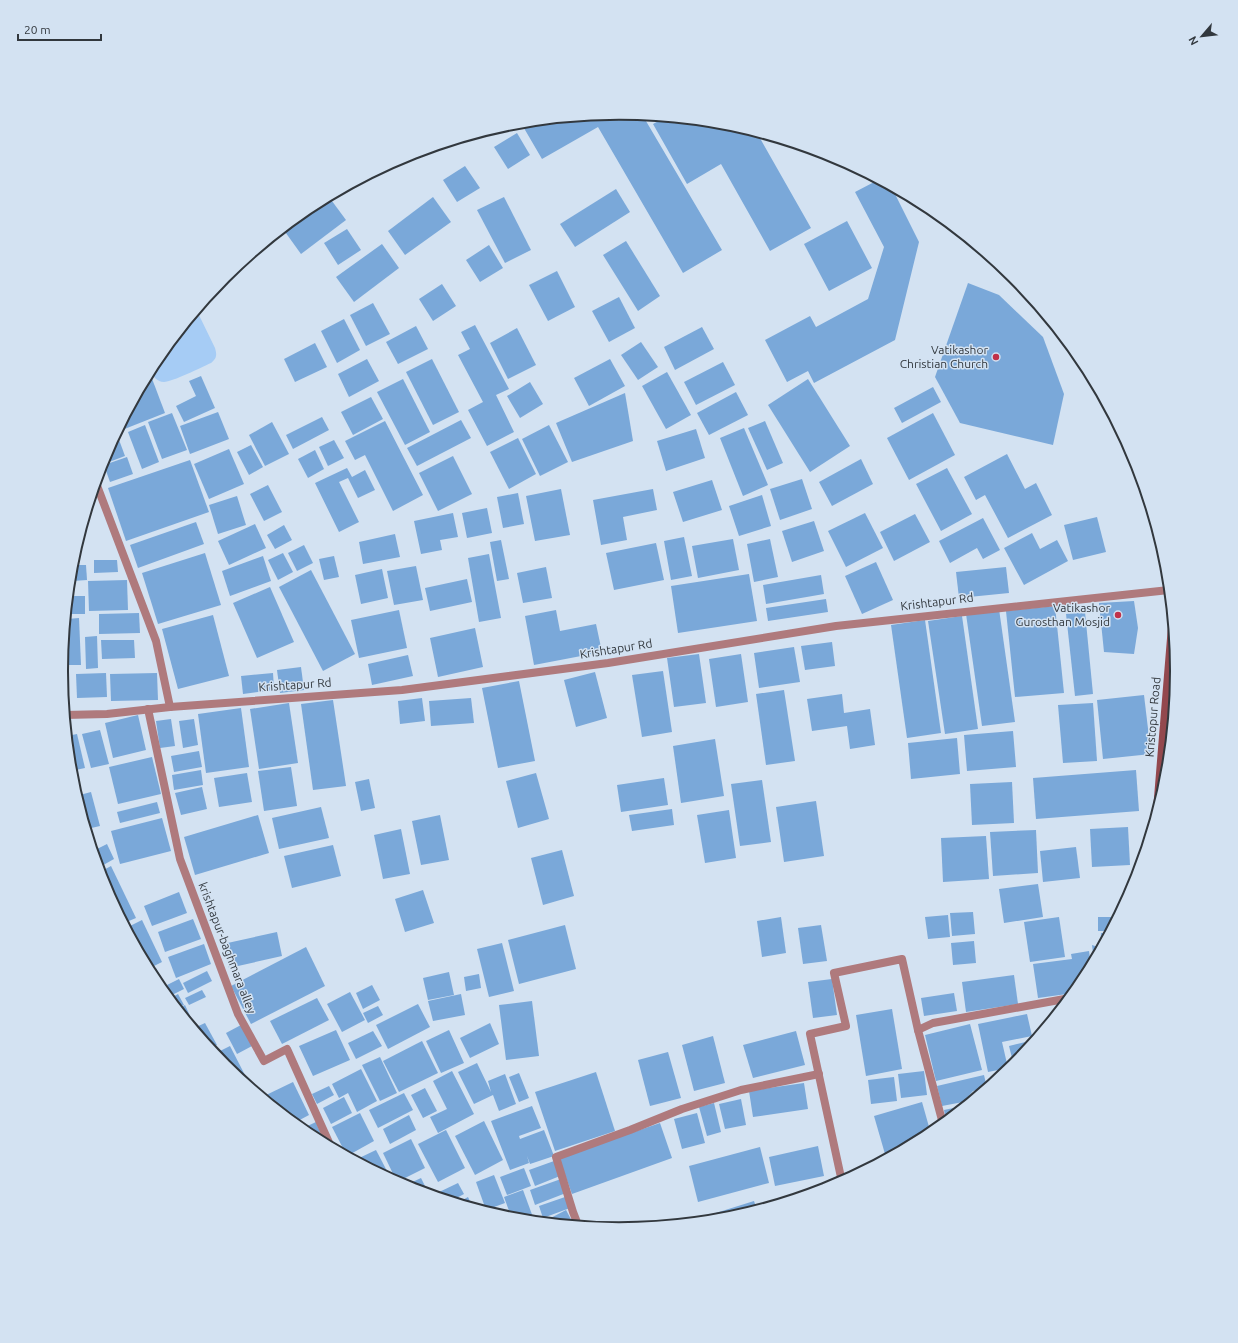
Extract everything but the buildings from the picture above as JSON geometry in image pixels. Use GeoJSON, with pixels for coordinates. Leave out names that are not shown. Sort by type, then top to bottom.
{"type":"FeatureCollection","features":[{"type":"Feature","properties":{"kind":"main road","name":"Kristopur Road"},"geometry":{"type":"LineString","coordinates":[[1160,773],[1170,656]]}},
{"type":"Feature","properties":{"kind":"street"},"geometry":{"type":"LineString","coordinates":[[99,490],[156,641],[170,707]]}},
{"type":"Feature","properties":{"kind":"street","name":"Krishtapur Rd"},"geometry":{"type":"LineString","coordinates":[[70,714],[107,714],[170,707],[402,690],[608,663],[836,626],[1163,591]]}},
{"type":"Feature","properties":{"kind":"street","name":"krishtapur-baghmara alley"},"geometry":{"type":"LineString","coordinates":[[148,709],[180,859],[238,1014],[264,1061],[287,1049],[327,1139]]}},
{"type":"Feature","properties":{"kind":"street"},"geometry":{"type":"LineString","coordinates":[[841,1176],[810,1034],[846,1026],[834,973],[902,958],[918,1030],[941,1118]]}},
{"type":"Feature","properties":{"kind":"street"},"geometry":{"type":"LineString","coordinates":[[918,1030],[933,1023],[1061,1000]]}},
{"type":"Feature","properties":{"kind":"street"},"geometry":{"type":"LineString","coordinates":[[576,1220],[556,1157],[682,1109],[741,1090],[819,1074]]}},
{"type":"Feature","properties":{"kind":"water"},"geometry":{"type":"Polygon","coordinates":[[[199,315],[215,348],[216,355],[214,360],[211,363],[168,381],[159,381],[154,377],[182,336],[199,315]]]}},
{"type":"Feature","properties":{"kind":"place","name":"Vatikashor Christian Church"},"geometry":{"type":"Point","coordinates":[996,357]}},
{"type":"Feature","properties":{"kind":"place","name":"Vatikashor Gurosthan Mosjid"},"geometry":{"type":"Point","coordinates":[1118,615]}}]}
